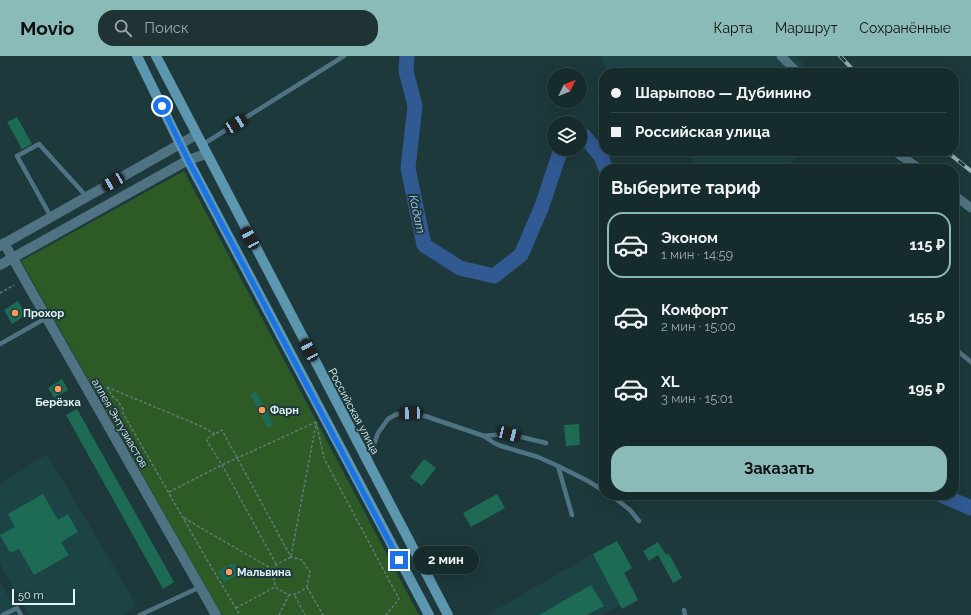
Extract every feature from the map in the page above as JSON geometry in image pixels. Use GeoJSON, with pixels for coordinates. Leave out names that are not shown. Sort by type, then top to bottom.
{"type":"FeatureCollection","features":[{"type":"Feature","properties":{"kind":"main road"},"geometry":{"type":"LineString","coordinates":[[137,56],[188,160],[428,615]]}},
{"type":"Feature","properties":{"kind":"main road","name":"Российская улица"},"geometry":{"type":"LineString","coordinates":[[156,56],[448,615]]}},
{"type":"Feature","properties":{"kind":"street"},"geometry":{"type":"LineString","coordinates":[[780,56],[793,68]]}},
{"type":"Feature","properties":{"kind":"street"},"geometry":{"type":"LineString","coordinates":[[1,242],[51,217],[196,134]]}},
{"type":"Feature","properties":{"kind":"street"},"geometry":{"type":"LineString","coordinates":[[0,266],[188,160],[204,149]]}},
{"type":"Feature","properties":{"kind":"street"},"geometry":{"type":"LineString","coordinates":[[900,156],[910,164]]}},
{"type":"Feature","properties":{"kind":"street"},"geometry":{"type":"LineString","coordinates":[[959,199],[971,208]]}},
{"type":"Feature","properties":{"kind":"street","name":"аллея Энтузиастов"},"geometry":{"type":"LineString","coordinates":[[1,242],[12,258],[216,615]]}},
{"type":"Feature","properties":{"kind":"lane"},"geometry":{"type":"LineString","coordinates":[[204,149],[236,124],[344,56]]}},
{"type":"Feature","properties":{"kind":"lane"},"geometry":{"type":"LineString","coordinates":[[51,217],[17,156],[39,144],[87,197]]}},
{"type":"Feature","properties":{"kind":"lane"},"geometry":{"type":"LineString","coordinates":[[0,344],[46,318]]}},
{"type":"Feature","properties":{"kind":"lane"},"geometry":{"type":"LineString","coordinates":[[959,352],[971,362]]}},
{"type":"Feature","properties":{"kind":"lane"},"geometry":{"type":"LineString","coordinates":[[367,462],[378,433],[388,419],[394,415],[411,413],[422,415],[484,436],[501,446],[538,457],[599,488]]}},
{"type":"Feature","properties":{"kind":"lane"},"geometry":{"type":"LineString","coordinates":[[484,436],[509,434],[546,443]]}},
{"type":"Feature","properties":{"kind":"lane"},"geometry":{"type":"LineString","coordinates":[[558,466],[572,515]]}},
{"type":"Feature","properties":{"kind":"lane"},"geometry":{"type":"LineString","coordinates":[[617,500],[630,510],[639,521]]}},
{"type":"Feature","properties":{"kind":"lane"},"geometry":{"type":"LineString","coordinates":[[140,615],[200,587]]}},
{"type":"Feature","properties":{"kind":"lane"},"geometry":{"type":"LineString","coordinates":[[3,615],[17,608],[21,615]]}},
{"type":"Feature","properties":{"kind":"path"},"geometry":{"type":"LineString","coordinates":[[0,293],[14,285]]}},
{"type":"Feature","properties":{"kind":"path"},"geometry":{"type":"LineString","coordinates":[[215,434],[203,427],[107,387],[112,397],[117,400],[123,409],[182,517],[240,615]]}},
{"type":"Feature","properties":{"kind":"path"},"geometry":{"type":"LineString","coordinates":[[169,492],[222,465],[316,422]]}},
{"type":"Feature","properties":{"kind":"path"},"geometry":{"type":"LineString","coordinates":[[291,557],[316,422]]}},
{"type":"Feature","properties":{"kind":"path"},"geometry":{"type":"LineString","coordinates":[[316,422],[324,458],[399,599],[386,615]]}},
{"type":"Feature","properties":{"kind":"path"},"geometry":{"type":"LineString","coordinates":[[276,564],[222,465],[206,439],[222,430],[291,557]]}},
{"type":"Feature","properties":{"kind":"path"},"geometry":{"type":"LineString","coordinates":[[182,517],[273,569]]}},
{"type":"Feature","properties":{"kind":"path"},"geometry":{"type":"LineString","coordinates":[[275,587],[273,569],[276,564],[291,557],[302,560],[310,572],[307,587],[323,615]]}},
{"type":"Feature","properties":{"kind":"path"},"geometry":{"type":"LineString","coordinates":[[275,587],[289,595],[294,595],[307,587]]}},
{"type":"Feature","properties":{"kind":"path"},"geometry":{"type":"LineString","coordinates":[[236,608],[275,587]]}},
{"type":"Feature","properties":{"kind":"path"},"geometry":{"type":"LineString","coordinates":[[280,615],[289,595]]}},
{"type":"Feature","properties":{"kind":"path"},"geometry":{"type":"LineString","coordinates":[[294,595],[305,615]]}},
{"type":"Feature","properties":{"kind":"shaded area"},"geometry":{"type":"Polygon","coordinates":[[[601,56],[796,56],[807,68],[605,68],[601,56]]]}},
{"type":"Feature","properties":{"kind":"shaded area"},"geometry":{"type":"Polygon","coordinates":[[[687,156],[799,156],[789,164],[696,164],[687,156]]]}},
{"type":"Feature","properties":{"kind":"shaded area"},"geometry":{"type":"Polygon","coordinates":[[[47,454],[137,606],[122,615],[29,615],[0,564],[0,484],[47,454]]]}},
{"type":"Feature","properties":{"kind":"shaded area"},"geometry":{"type":"Polygon","coordinates":[[[608,544],[638,597],[623,603],[602,615],[487,615],[596,552],[608,544]]]}},
{"type":"Feature","properties":{"kind":"shaded area"},"geometry":{"type":"Polygon","coordinates":[[[0,582],[19,615],[0,615],[0,582]]]}},
{"type":"Feature","properties":{"kind":"green space"},"geometry":{"type":"Polygon","coordinates":[[[184,171],[419,615],[222,615],[21,261],[184,171]]]}},
{"type":"Feature","properties":{"kind":"building"},"geometry":{"type":"Polygon","coordinates":[[[17,117],[32,144],[22,149],[7,122],[17,117]]]}},
{"type":"Feature","properties":{"kind":"building","name":"Прохор"},"geometry":{"type":"Polygon","coordinates":[[[18,301],[26,315],[12,324],[4,310],[18,301]]]}},
{"type":"Feature","properties":{"kind":"building","name":"Берёзка"},"geometry":{"type":"Polygon","coordinates":[[[62,379],[68,390],[54,398],[48,388],[62,379]]]}},
{"type":"Feature","properties":{"kind":"building","name":"Фарн"},"geometry":{"type":"Polygon","coordinates":[[[256,391],[274,425],[268,428],[250,394],[256,391]]]}},
{"type":"Feature","properties":{"kind":"building"},"geometry":{"type":"Polygon","coordinates":[[[77,409],[174,582],[163,589],[66,415],[77,409]]]}},
{"type":"Feature","properties":{"kind":"building"},"geometry":{"type":"Polygon","coordinates":[[[579,424],[580,445],[566,446],[564,425],[579,424]]]}},
{"type":"Feature","properties":{"kind":"building"},"geometry":{"type":"Polygon","coordinates":[[[424,459],[436,468],[422,486],[410,477],[424,459]]]}},
{"type":"Feature","properties":{"kind":"building"},"geometry":{"type":"Polygon","coordinates":[[[43,494],[58,520],[68,514],[78,532],[61,542],[69,555],[34,575],[19,549],[10,553],[0,535],[15,527],[8,514],[43,494]]]}},
{"type":"Feature","properties":{"kind":"building"},"geometry":{"type":"Polygon","coordinates":[[[497,494],[505,508],[471,527],[463,513],[497,494]]]}},
{"type":"Feature","properties":{"kind":"building"},"geometry":{"type":"Polygon","coordinates":[[[617,541],[632,568],[624,573],[638,600],[622,609],[593,554],[617,541]]]}},
{"type":"Feature","properties":{"kind":"building"},"geometry":{"type":"Polygon","coordinates":[[[658,542],[666,555],[669,554],[682,578],[673,583],[658,555],[649,561],[643,551],[658,542]]]}},
{"type":"Feature","properties":{"kind":"building","name":"Мальвина"},"geometry":{"type":"Polygon","coordinates":[[[234,563],[240,574],[224,582],[218,571],[234,563]]]}},
{"type":"Feature","properties":{"kind":"building"},"geometry":{"type":"Polygon","coordinates":[[[591,585],[604,606],[587,615],[539,615],[591,585]]]}},
{"type":"Feature","properties":{"kind":"waterway","name":"Кадат"},"geometry":{"type":"LineString","coordinates":[[407,56],[406,71],[415,106],[408,168],[424,245],[460,268],[494,276],[521,255],[542,206],[559,156]]}},
{"type":"Feature","properties":{"kind":"waterway","name":"Кадат"},"geometry":{"type":"LineString","coordinates":[[587,140],[599,154]]}},
{"type":"Feature","properties":{"kind":"waterway","name":"Кадат"},"geometry":{"type":"LineString","coordinates":[[601,156],[604,164]]}},
{"type":"Feature","properties":{"kind":"waterway","name":"Кадат"},"geometry":{"type":"LineString","coordinates":[[953,500],[971,508]]}},
{"type":"Feature","properties":{"kind":"railway"},"geometry":{"type":"LineString","coordinates":[[840,56],[851,68]]}},
{"type":"Feature","properties":{"kind":"railway"},"geometry":{"type":"LineString","coordinates":[[952,156],[971,171]]}},
{"type":"Feature","properties":{"kind":"place","name":"Прохор"},"geometry":{"type":"Point","coordinates":[15,313]}},
{"type":"Feature","properties":{"kind":"place","name":"Берёзка"},"geometry":{"type":"Point","coordinates":[58,389]}},
{"type":"Feature","properties":{"kind":"place","name":"Фарн"},"geometry":{"type":"Point","coordinates":[262,410]}},
{"type":"Feature","properties":{"kind":"place","name":"Мальвина"},"geometry":{"type":"Point","coordinates":[229,572]}},
{"type":"Feature","properties":{"kind":"route"},"geometry":{"type":"LineString","coordinates":[[162,106],[188,160],[399,560]]}}]}
